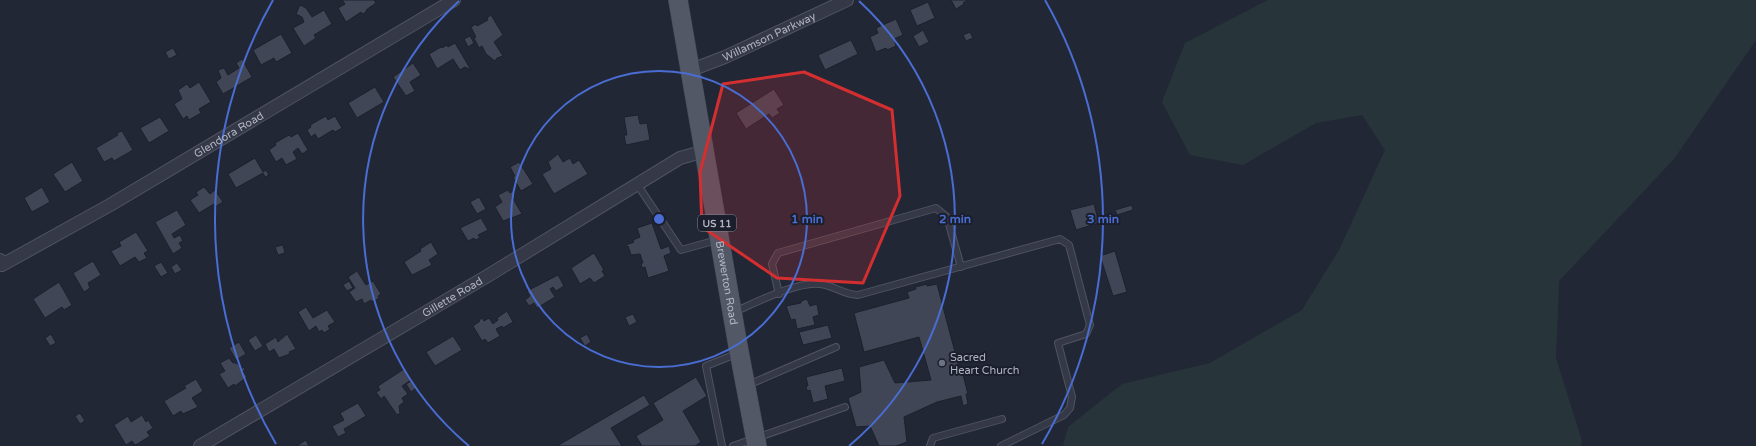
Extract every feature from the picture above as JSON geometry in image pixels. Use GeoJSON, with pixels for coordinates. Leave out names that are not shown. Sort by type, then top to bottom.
{"type":"FeatureCollection","features":[{"type":"Feature","properties":{"kind":"main road","name":"Brewerton Road"},"geometry":{"type":"LineString","coordinates":[[678,0],[757,442]]}},
{"type":"Feature","properties":{"kind":"street","name":"Glendora Road"},"geometry":{"type":"LineString","coordinates":[[1,263],[110,205],[436,5],[454,0]]}},
{"type":"Feature","properties":{"kind":"street","name":"Willamson Parkway"},"geometry":{"type":"LineString","coordinates":[[690,70],[725,57],[847,0]]}},
{"type":"Feature","properties":{"kind":"street","name":"Gillette Road"},"geometry":{"type":"LineString","coordinates":[[200,446],[489,275],[680,158],[705,151]]}},
{"type":"Feature","properties":{"kind":"lane"},"geometry":{"type":"LineString","coordinates":[[637,184],[681,250],[720,239]]}},
{"type":"Feature","properties":{"kind":"lane"},"geometry":{"type":"LineString","coordinates":[[779,294],[772,264],[778,253],[936,208],[947,217],[961,267]]}},
{"type":"Feature","properties":{"kind":"lane"},"geometry":{"type":"LineString","coordinates":[[733,312],[806,285],[820,284],[850,295],[858,295],[1060,239],[1069,245],[1090,325],[1086,334],[1058,343],[1072,396],[1070,408],[1064,415],[1001,446]]}},
{"type":"Feature","properties":{"kind":"lane"},"geometry":{"type":"LineString","coordinates":[[746,386],[836,347]]}},
{"type":"Feature","properties":{"kind":"lane"},"geometry":{"type":"LineString","coordinates":[[722,446],[706,366],[740,353]]}},
{"type":"Feature","properties":{"kind":"lane"},"geometry":{"type":"LineString","coordinates":[[733,446],[757,442],[845,407]]}},
{"type":"Feature","properties":{"kind":"lane"},"geometry":{"type":"LineString","coordinates":[[930,446],[933,438],[1002,419]]}},
{"type":"Feature","properties":{"kind":"highlighted area"},"geometry":{"type":"Polygon","coordinates":[[[804,72],[892,110],[900,196],[863,283],[777,278],[702,227],[700,172],[723,84],[804,72]]]}},
{"type":"Feature","properties":{"kind":"shaded area"},"geometry":{"type":"Polygon","coordinates":[[[1268,0],[1756,0],[1756,40],[1674,159],[1559,281],[1556,358],[1582,441],[1581,446],[1063,446],[1068,427],[1122,384],[1210,363],[1302,310],[1339,250],[1385,150],[1362,115],[1316,123],[1243,165],[1190,155],[1162,102],[1185,43],[1268,0]]]}},
{"type":"Feature","properties":{"kind":"building"},"geometry":{"type":"Polygon","coordinates":[[[342,0],[374,0],[376,3],[363,14],[361,12],[346,22],[338,8],[345,4],[342,0]]]}},
{"type":"Feature","properties":{"kind":"building"},"geometry":{"type":"Polygon","coordinates":[[[951,0],[968,0],[956,9],[951,0]]]}},
{"type":"Feature","properties":{"kind":"building"},"geometry":{"type":"Polygon","coordinates":[[[928,2],[935,18],[917,26],[910,10],[928,2]]]}},
{"type":"Feature","properties":{"kind":"building"},"geometry":{"type":"Polygon","coordinates":[[[300,5],[306,8],[312,17],[324,10],[332,24],[314,35],[316,38],[304,46],[293,28],[304,22],[302,17],[296,14],[300,5]]]}},
{"type":"Feature","properties":{"kind":"building"},"geometry":{"type":"Polygon","coordinates":[[[491,15],[503,35],[494,42],[503,56],[497,58],[495,61],[486,54],[482,46],[479,48],[471,27],[476,24],[477,26],[488,20],[487,18],[491,15]]]}},
{"type":"Feature","properties":{"kind":"building"},"geometry":{"type":"Polygon","coordinates":[[[896,19],[903,35],[894,39],[896,46],[887,50],[886,48],[876,52],[870,37],[878,33],[876,28],[896,19]]]}},
{"type":"Feature","properties":{"kind":"building"},"geometry":{"type":"Polygon","coordinates":[[[923,30],[929,42],[919,47],[913,36],[923,30]]]}},
{"type":"Feature","properties":{"kind":"building"},"geometry":{"type":"Polygon","coordinates":[[[970,32],[973,38],[966,41],[963,35],[970,32]]]}},
{"type":"Feature","properties":{"kind":"building"},"geometry":{"type":"Polygon","coordinates":[[[281,34],[292,53],[276,62],[274,58],[261,65],[253,50],[281,34]]]}},
{"type":"Feature","properties":{"kind":"building"},"geometry":{"type":"Polygon","coordinates":[[[470,36],[474,43],[468,47],[464,39],[470,36]]]}},
{"type":"Feature","properties":{"kind":"building"},"geometry":{"type":"Polygon","coordinates":[[[851,40],[858,54],[825,70],[818,55],[851,40]]]}},
{"type":"Feature","properties":{"kind":"building"},"geometry":{"type":"Polygon","coordinates":[[[455,43],[471,70],[465,67],[460,70],[453,59],[437,69],[429,54],[441,47],[442,48],[447,45],[448,47],[455,43]]]}},
{"type":"Feature","properties":{"kind":"building"},"geometry":{"type":"Polygon","coordinates":[[[173,48],[177,55],[169,59],[165,52],[173,48]]]}},
{"type":"Feature","properties":{"kind":"building"},"geometry":{"type":"Polygon","coordinates":[[[242,59],[252,77],[223,94],[216,82],[221,78],[218,70],[224,68],[228,75],[239,68],[236,63],[242,59]]]}},
{"type":"Feature","properties":{"kind":"building"},"geometry":{"type":"Polygon","coordinates":[[[413,63],[421,75],[410,82],[415,91],[406,96],[393,77],[413,63]]]}},
{"type":"Feature","properties":{"kind":"building"},"geometry":{"type":"Polygon","coordinates":[[[199,82],[211,102],[199,109],[201,113],[189,120],[187,116],[183,119],[174,104],[182,99],[178,90],[187,84],[190,88],[199,82]]]}},
{"type":"Feature","properties":{"kind":"building"},"geometry":{"type":"Polygon","coordinates":[[[375,87],[384,102],[357,118],[348,103],[375,87]]]}},
{"type":"Feature","properties":{"kind":"building"},"geometry":{"type":"Polygon","coordinates":[[[774,89],[784,105],[777,109],[780,113],[772,118],[769,114],[746,129],[736,113],[774,89]]]}},
{"type":"Feature","properties":{"kind":"building"},"geometry":{"type":"Polygon","coordinates":[[[638,115],[640,124],[647,123],[650,140],[626,145],[624,135],[627,135],[624,117],[638,115]]]}},
{"type":"Feature","properties":{"kind":"building"},"geometry":{"type":"Polygon","coordinates":[[[326,116],[328,120],[335,116],[342,128],[335,132],[333,130],[318,139],[315,134],[311,137],[307,130],[311,127],[310,125],[326,116]]]}},
{"type":"Feature","properties":{"kind":"building"},"geometry":{"type":"Polygon","coordinates":[[[160,117],[169,131],[149,143],[140,128],[160,117]]]}},
{"type":"Feature","properties":{"kind":"building"},"geometry":{"type":"Polygon","coordinates":[[[122,131],[133,150],[114,161],[112,158],[104,162],[96,148],[122,131]]]}},
{"type":"Feature","properties":{"kind":"building"},"geometry":{"type":"Polygon","coordinates":[[[298,133],[308,150],[302,154],[298,148],[293,152],[297,159],[286,165],[282,158],[276,162],[269,150],[276,145],[275,143],[289,135],[291,137],[298,133]]]}},
{"type":"Feature","properties":{"kind":"building"},"geometry":{"type":"Polygon","coordinates":[[[558,154],[563,162],[570,158],[573,164],[579,160],[588,174],[554,194],[542,174],[551,169],[548,162],[558,154]]]}},
{"type":"Feature","properties":{"kind":"building"},"geometry":{"type":"Polygon","coordinates":[[[255,158],[263,172],[266,170],[269,175],[265,177],[263,173],[236,188],[228,174],[255,158]]]}},
{"type":"Feature","properties":{"kind":"building"},"geometry":{"type":"Polygon","coordinates":[[[72,162],[83,181],[65,192],[53,174],[72,162]]]}},
{"type":"Feature","properties":{"kind":"building"},"geometry":{"type":"Polygon","coordinates":[[[519,162],[533,184],[521,191],[513,177],[515,176],[510,167],[519,162]]]}},
{"type":"Feature","properties":{"kind":"building"},"geometry":{"type":"Polygon","coordinates":[[[42,187],[50,202],[32,212],[24,198],[42,187]]]}},
{"type":"Feature","properties":{"kind":"building"},"geometry":{"type":"Polygon","coordinates":[[[204,187],[210,194],[215,190],[223,202],[215,207],[214,204],[199,213],[190,200],[198,195],[196,192],[204,187]]]}},
{"type":"Feature","properties":{"kind":"building"},"geometry":{"type":"Polygon","coordinates":[[[508,190],[510,193],[513,191],[515,195],[512,197],[522,214],[503,221],[495,207],[502,202],[498,195],[508,190]]]}},
{"type":"Feature","properties":{"kind":"building"},"geometry":{"type":"Polygon","coordinates":[[[479,197],[486,209],[477,214],[470,202],[479,197]]]}},
{"type":"Feature","properties":{"kind":"building"},"geometry":{"type":"Polygon","coordinates":[[[1094,204],[1099,223],[1076,230],[1070,210],[1094,204]]]}},
{"type":"Feature","properties":{"kind":"building"},"geometry":{"type":"Polygon","coordinates":[[[1132,205],[1133,210],[1117,215],[1115,210],[1132,205]]]}},
{"type":"Feature","properties":{"kind":"building"},"geometry":{"type":"Polygon","coordinates":[[[177,210],[186,225],[172,234],[174,238],[180,235],[183,241],[179,243],[182,248],[173,254],[155,222],[177,210]]]}},
{"type":"Feature","properties":{"kind":"building"},"geometry":{"type":"Polygon","coordinates":[[[481,218],[488,230],[478,235],[480,238],[475,240],[474,238],[468,241],[460,228],[481,218]]]}},
{"type":"Feature","properties":{"kind":"building"},"geometry":{"type":"Polygon","coordinates":[[[652,223],[661,249],[669,246],[671,253],[664,256],[669,271],[648,278],[645,267],[642,268],[641,263],[643,263],[640,254],[631,255],[628,246],[627,247],[626,245],[634,242],[633,240],[640,237],[637,228],[652,223]]]}},
{"type":"Feature","properties":{"kind":"building"},"geometry":{"type":"Polygon","coordinates":[[[136,232],[148,251],[144,253],[147,258],[139,262],[135,257],[120,266],[111,251],[121,246],[119,242],[136,232]]]}},
{"type":"Feature","properties":{"kind":"building"},"geometry":{"type":"Polygon","coordinates":[[[431,242],[438,254],[429,260],[432,265],[412,275],[404,262],[421,251],[420,249],[431,242]]]}},
{"type":"Feature","properties":{"kind":"building"},"geometry":{"type":"Polygon","coordinates":[[[283,245],[285,253],[278,255],[275,247],[283,245]]]}},
{"type":"Feature","properties":{"kind":"building"},"geometry":{"type":"Polygon","coordinates":[[[1115,251],[1127,292],[1113,296],[1100,256],[1115,251]]]}},
{"type":"Feature","properties":{"kind":"building"},"geometry":{"type":"Polygon","coordinates":[[[594,253],[604,270],[602,271],[605,276],[594,283],[590,278],[580,284],[571,268],[594,253]]]}},
{"type":"Feature","properties":{"kind":"building"},"geometry":{"type":"Polygon","coordinates":[[[93,261],[101,275],[88,283],[90,288],[84,292],[73,273],[93,261]]]}},
{"type":"Feature","properties":{"kind":"building"},"geometry":{"type":"Polygon","coordinates":[[[161,262],[168,273],[161,277],[154,266],[161,262]]]}},
{"type":"Feature","properties":{"kind":"building"},"geometry":{"type":"Polygon","coordinates":[[[177,263],[182,270],[175,274],[171,267],[177,263]]]}},
{"type":"Feature","properties":{"kind":"building"},"geometry":{"type":"Polygon","coordinates":[[[357,271],[366,285],[373,281],[381,294],[378,296],[379,298],[364,304],[362,299],[356,302],[349,292],[355,288],[348,277],[357,271]]]}},
{"type":"Feature","properties":{"kind":"building"},"geometry":{"type":"Polygon","coordinates":[[[558,275],[564,286],[556,291],[553,287],[550,289],[555,297],[537,308],[534,303],[529,306],[525,300],[530,296],[527,291],[558,275]]]}},
{"type":"Feature","properties":{"kind":"building"},"geometry":{"type":"Polygon","coordinates":[[[349,281],[353,288],[347,291],[343,285],[349,281]]]}},
{"type":"Feature","properties":{"kind":"building"},"geometry":{"type":"Polygon","coordinates":[[[59,282],[72,305],[64,310],[62,307],[45,318],[33,299],[59,282]]]}},
{"type":"Feature","properties":{"kind":"building","name":"Sacred Heart Church"},"geometry":{"type":"Polygon","coordinates":[[[927,284],[927,286],[937,284],[960,371],[962,371],[968,394],[966,394],[968,404],[963,406],[961,396],[937,402],[904,417],[907,442],[896,446],[879,446],[870,426],[856,427],[848,398],[861,392],[859,367],[884,360],[895,383],[931,380],[919,337],[864,352],[854,313],[909,298],[907,292],[916,289],[915,287],[927,284]]]}},
{"type":"Feature","properties":{"kind":"building"},"geometry":{"type":"Polygon","coordinates":[[[807,299],[810,306],[817,304],[819,315],[813,317],[815,325],[797,329],[795,319],[791,320],[786,306],[801,303],[801,301],[807,299]]]}},
{"type":"Feature","properties":{"kind":"building"},"geometry":{"type":"Polygon","coordinates":[[[306,307],[313,318],[327,310],[335,322],[328,326],[330,329],[324,333],[322,330],[319,332],[316,326],[309,331],[298,312],[306,307]]]}},
{"type":"Feature","properties":{"kind":"building"},"geometry":{"type":"Polygon","coordinates":[[[507,311],[513,322],[503,328],[502,326],[496,329],[500,336],[488,343],[485,339],[482,341],[473,326],[482,318],[484,321],[489,318],[493,324],[498,320],[497,318],[507,311]]]}},
{"type":"Feature","properties":{"kind":"building"},"geometry":{"type":"Polygon","coordinates":[[[633,314],[637,322],[629,326],[625,317],[633,314]]]}},
{"type":"Feature","properties":{"kind":"building"},"geometry":{"type":"Polygon","coordinates":[[[828,325],[832,338],[803,345],[799,332],[828,325]]]}},
{"type":"Feature","properties":{"kind":"building"},"geometry":{"type":"Polygon","coordinates":[[[51,334],[56,343],[50,346],[45,338],[51,334]]]}},
{"type":"Feature","properties":{"kind":"building"},"geometry":{"type":"Polygon","coordinates":[[[287,334],[296,349],[289,352],[290,354],[279,358],[274,349],[269,352],[265,344],[276,337],[278,342],[287,334]]]}},
{"type":"Feature","properties":{"kind":"building"},"geometry":{"type":"Polygon","coordinates":[[[587,334],[591,342],[585,346],[580,338],[587,334]]]}},
{"type":"Feature","properties":{"kind":"building"},"geometry":{"type":"Polygon","coordinates":[[[256,335],[263,346],[255,351],[248,340],[256,335]]]}},
{"type":"Feature","properties":{"kind":"building"},"geometry":{"type":"Polygon","coordinates":[[[453,336],[462,350],[435,366],[426,352],[453,336]]]}},
{"type":"Feature","properties":{"kind":"building"},"geometry":{"type":"Polygon","coordinates":[[[239,342],[246,354],[236,360],[229,348],[239,342]]]}},
{"type":"Feature","properties":{"kind":"building"},"geometry":{"type":"Polygon","coordinates":[[[229,358],[233,363],[238,363],[241,369],[244,367],[245,370],[243,371],[247,377],[235,386],[234,384],[228,388],[219,374],[225,371],[220,363],[229,358]]]}},
{"type":"Feature","properties":{"kind":"building"},"geometry":{"type":"Polygon","coordinates":[[[842,368],[845,381],[825,386],[828,399],[813,403],[810,390],[807,391],[806,386],[808,386],[806,377],[842,368]]]}},
{"type":"Feature","properties":{"kind":"building"},"geometry":{"type":"Polygon","coordinates":[[[404,369],[411,380],[402,386],[408,394],[402,398],[404,402],[399,406],[400,413],[397,415],[384,396],[381,399],[376,392],[380,390],[378,386],[404,369]]]}},
{"type":"Feature","properties":{"kind":"building"},"geometry":{"type":"Polygon","coordinates":[[[696,377],[707,396],[683,411],[701,442],[695,446],[642,446],[636,436],[663,420],[653,403],[696,377]]]}},
{"type":"Feature","properties":{"kind":"building"},"geometry":{"type":"Polygon","coordinates":[[[196,379],[203,391],[192,398],[198,407],[183,414],[181,411],[173,416],[164,401],[186,388],[184,386],[196,379]]]}},
{"type":"Feature","properties":{"kind":"building"},"geometry":{"type":"Polygon","coordinates":[[[411,381],[416,388],[411,392],[406,384],[411,381]]]}},
{"type":"Feature","properties":{"kind":"building"},"geometry":{"type":"Polygon","coordinates":[[[644,395],[650,405],[611,428],[622,446],[557,446],[644,395]]]}},
{"type":"Feature","properties":{"kind":"building"},"geometry":{"type":"Polygon","coordinates":[[[358,403],[366,416],[344,429],[346,433],[338,437],[332,426],[344,420],[340,413],[358,403]]]}},
{"type":"Feature","properties":{"kind":"building"},"geometry":{"type":"Polygon","coordinates":[[[80,413],[85,421],[80,424],[75,416],[80,413]]]}},
{"type":"Feature","properties":{"kind":"building"},"geometry":{"type":"Polygon","coordinates":[[[142,415],[146,422],[148,420],[153,428],[147,432],[150,436],[135,445],[132,441],[126,445],[114,425],[128,416],[131,422],[142,415]]]}},
{"type":"Feature","properties":{"kind":"building"},"geometry":{"type":"Polygon","coordinates":[[[306,440],[309,446],[294,446],[298,445],[306,440]]]}},
{"type":"Feature","properties":{"kind":"place","name":"Sacred Heart Church"},"geometry":{"type":"Point","coordinates":[942,363]}}]}
